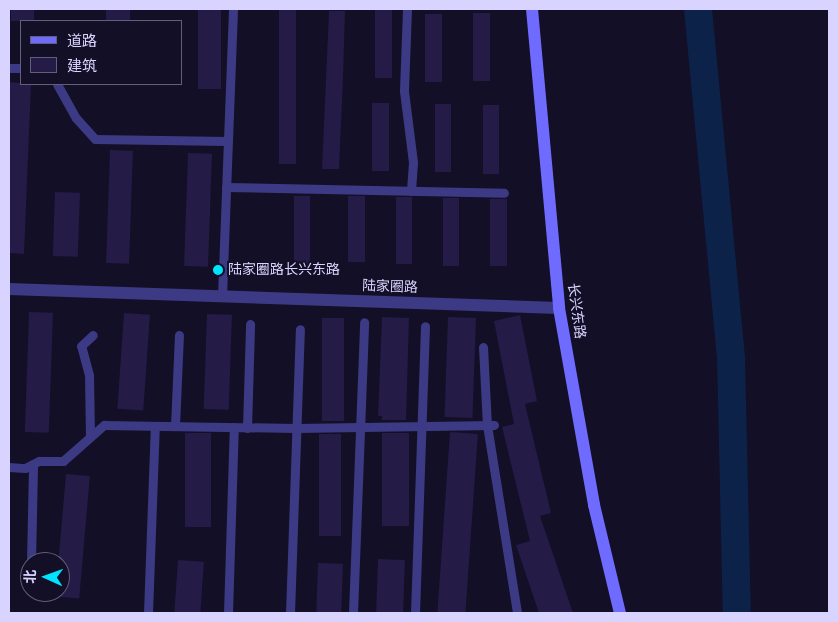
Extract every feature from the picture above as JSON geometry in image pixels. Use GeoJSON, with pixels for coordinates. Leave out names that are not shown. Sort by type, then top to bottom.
{"type":"FeatureCollection","features":[{"type":"Feature","properties":{"kind":"main road","name":"长兴东路"},"geometry":{"type":"LineString","coordinates":[[532,9],[559,308],[594,505],[620,613]]}},
{"type":"Feature","properties":{"kind":"street","name":"陆家圈路"},"geometry":{"type":"LineString","coordinates":[[9,288],[559,308]]}},
{"type":"Feature","properties":{"kind":"lane"},"geometry":{"type":"LineString","coordinates":[[222,296],[233,9]]}},
{"type":"Feature","properties":{"kind":"lane"},"geometry":{"type":"LineString","coordinates":[[407,9],[404,91],[413,162],[411,191]]}},
{"type":"Feature","properties":{"kind":"lane"},"geometry":{"type":"LineString","coordinates":[[57,85],[76,118],[95,139],[227,141]]}},
{"type":"Feature","properties":{"kind":"lane"},"geometry":{"type":"LineString","coordinates":[[226,187],[504,193]]}},
{"type":"Feature","properties":{"kind":"lane"},"geometry":{"type":"LineString","coordinates":[[353,613],[364,322]]}},
{"type":"Feature","properties":{"kind":"lane"},"geometry":{"type":"LineString","coordinates":[[247,428],[250,324]]}},
{"type":"Feature","properties":{"kind":"lane"},"geometry":{"type":"LineString","coordinates":[[415,613],[425,326]]}},
{"type":"Feature","properties":{"kind":"lane"},"geometry":{"type":"LineString","coordinates":[[290,613],[300,329]]}},
{"type":"Feature","properties":{"kind":"lane"},"geometry":{"type":"LineString","coordinates":[[90,437],[89,375],[81,346],[93,334]]}},
{"type":"Feature","properties":{"kind":"lane"},"geometry":{"type":"LineString","coordinates":[[176,426],[179,335]]}},
{"type":"Feature","properties":{"kind":"lane"},"geometry":{"type":"LineString","coordinates":[[483,347],[491,425],[517,613]]}},
{"type":"Feature","properties":{"kind":"lane"},"geometry":{"type":"LineString","coordinates":[[9,467],[25,468],[33,464],[63,462],[104,425],[296,428],[491,425]]}},
{"type":"Feature","properties":{"kind":"lane"},"geometry":{"type":"LineString","coordinates":[[148,613],[155,426]]}},
{"type":"Feature","properties":{"kind":"lane"},"geometry":{"type":"LineString","coordinates":[[228,613],[234,427]]}},
{"type":"Feature","properties":{"kind":"lane"},"geometry":{"type":"LineString","coordinates":[[31,552],[33,464]]}},
{"type":"Feature","properties":{"kind":"building"},"geometry":{"type":"Polygon","coordinates":[[[11,9],[34,9],[34,20],[11,21],[11,9]]]}},
{"type":"Feature","properties":{"kind":"building"},"geometry":{"type":"Polygon","coordinates":[[[106,9],[130,9],[130,20],[106,20],[106,9]]]}},
{"type":"Feature","properties":{"kind":"building"},"geometry":{"type":"Polygon","coordinates":[[[198,9],[221,9],[221,89],[198,89],[198,9]]]}},
{"type":"Feature","properties":{"kind":"building"},"geometry":{"type":"Polygon","coordinates":[[[279,9],[296,9],[296,164],[279,164],[279,9]]]}},
{"type":"Feature","properties":{"kind":"building"},"geometry":{"type":"Polygon","coordinates":[[[375,10],[392,10],[392,78],[375,78],[375,10]]]}},
{"type":"Feature","properties":{"kind":"building"},"geometry":{"type":"Polygon","coordinates":[[[329,11],[345,11],[339,169],[322,169],[329,11]]]}},
{"type":"Feature","properties":{"kind":"building"},"geometry":{"type":"Polygon","coordinates":[[[473,13],[490,13],[490,81],[473,81],[473,13]]]}},
{"type":"Feature","properties":{"kind":"building"},"geometry":{"type":"Polygon","coordinates":[[[425,14],[442,14],[442,82],[425,82],[425,14]]]}},
{"type":"Feature","properties":{"kind":"building"},"geometry":{"type":"Polygon","coordinates":[[[9,82],[31,85],[24,254],[9,253],[9,82]]]}},
{"type":"Feature","properties":{"kind":"building"},"geometry":{"type":"Polygon","coordinates":[[[372,103],[389,103],[389,171],[372,171],[372,103]]]}},
{"type":"Feature","properties":{"kind":"building"},"geometry":{"type":"Polygon","coordinates":[[[435,104],[451,104],[451,172],[435,172],[435,104]]]}},
{"type":"Feature","properties":{"kind":"building"},"geometry":{"type":"Polygon","coordinates":[[[483,105],[499,105],[499,174],[483,174],[483,105]]]}},
{"type":"Feature","properties":{"kind":"building"},"geometry":{"type":"Polygon","coordinates":[[[110,150],[133,151],[129,264],[106,263],[110,150]]]}},
{"type":"Feature","properties":{"kind":"building"},"geometry":{"type":"Polygon","coordinates":[[[188,153],[212,154],[208,267],[184,266],[188,153]]]}},
{"type":"Feature","properties":{"kind":"building"},"geometry":{"type":"Polygon","coordinates":[[[55,192],[80,193],[78,257],[53,256],[55,192]]]}},
{"type":"Feature","properties":{"kind":"building"},"geometry":{"type":"Polygon","coordinates":[[[294,196],[310,196],[310,264],[294,264],[294,196]]]}},
{"type":"Feature","properties":{"kind":"building"},"geometry":{"type":"Polygon","coordinates":[[[348,196],[365,196],[365,262],[348,262],[348,196]]]}},
{"type":"Feature","properties":{"kind":"building"},"geometry":{"type":"Polygon","coordinates":[[[396,197],[412,197],[412,264],[396,264],[396,197]]]}},
{"type":"Feature","properties":{"kind":"building"},"geometry":{"type":"Polygon","coordinates":[[[443,198],[459,198],[459,266],[443,266],[443,198]]]}},
{"type":"Feature","properties":{"kind":"building"},"geometry":{"type":"Polygon","coordinates":[[[490,199],[507,199],[507,266],[490,266],[490,199]]]}},
{"type":"Feature","properties":{"kind":"building"},"geometry":{"type":"Polygon","coordinates":[[[29,312],[53,313],[49,433],[25,432],[29,312]]]}},
{"type":"Feature","properties":{"kind":"building"},"geometry":{"type":"Polygon","coordinates":[[[124,313],[150,315],[143,411],[117,409],[124,313]]]}},
{"type":"Feature","properties":{"kind":"building"},"geometry":{"type":"Polygon","coordinates":[[[207,314],[232,315],[229,410],[204,409],[207,314]]]}},
{"type":"Feature","properties":{"kind":"building"},"geometry":{"type":"Polygon","coordinates":[[[520,315],[537,401],[525,404],[551,513],[540,516],[573,613],[539,613],[516,545],[530,541],[502,427],[514,424],[494,321],[520,315]]]}},
{"type":"Feature","properties":{"kind":"building"},"geometry":{"type":"Polygon","coordinates":[[[382,317],[409,318],[406,420],[382,420],[382,416],[378,416],[382,317]]]}},
{"type":"Feature","properties":{"kind":"building"},"geometry":{"type":"Polygon","coordinates":[[[448,317],[476,318],[472,418],[445,417],[448,317]]]}},
{"type":"Feature","properties":{"kind":"building"},"geometry":{"type":"Polygon","coordinates":[[[322,318],[344,318],[344,421],[322,421],[322,318]]]}},
{"type":"Feature","properties":{"kind":"building"},"geometry":{"type":"Polygon","coordinates":[[[450,432],[478,434],[465,613],[437,613],[450,432]]]}},
{"type":"Feature","properties":{"kind":"building"},"geometry":{"type":"Polygon","coordinates":[[[185,433],[211,433],[211,527],[185,527],[185,433]]]}},
{"type":"Feature","properties":{"kind":"building"},"geometry":{"type":"Polygon","coordinates":[[[382,433],[409,433],[409,526],[382,526],[382,433]]]}},
{"type":"Feature","properties":{"kind":"building"},"geometry":{"type":"Polygon","coordinates":[[[319,434],[341,434],[341,536],[319,536],[319,434]]]}},
{"type":"Feature","properties":{"kind":"building"},"geometry":{"type":"Polygon","coordinates":[[[66,474],[90,476],[79,599],[70,598],[70,552],[59,552],[66,474]]]}},
{"type":"Feature","properties":{"kind":"building"},"geometry":{"type":"Polygon","coordinates":[[[378,559],[405,560],[403,613],[376,613],[378,559]]]}},
{"type":"Feature","properties":{"kind":"building"},"geometry":{"type":"Polygon","coordinates":[[[178,560],[204,562],[200,613],[174,613],[178,560]]]}},
{"type":"Feature","properties":{"kind":"building"},"geometry":{"type":"Polygon","coordinates":[[[318,563],[343,564],[341,613],[316,613],[318,563]]]}},
{"type":"Feature","properties":{"kind":"waterway"},"geometry":{"type":"LineString","coordinates":[[698,9],[731,358],[737,613]]}},
{"type":"Feature","properties":{"kind":"place","name":"陆家圈路长兴东路"},"geometry":{"type":"Point","coordinates":[218,270]}}]}
